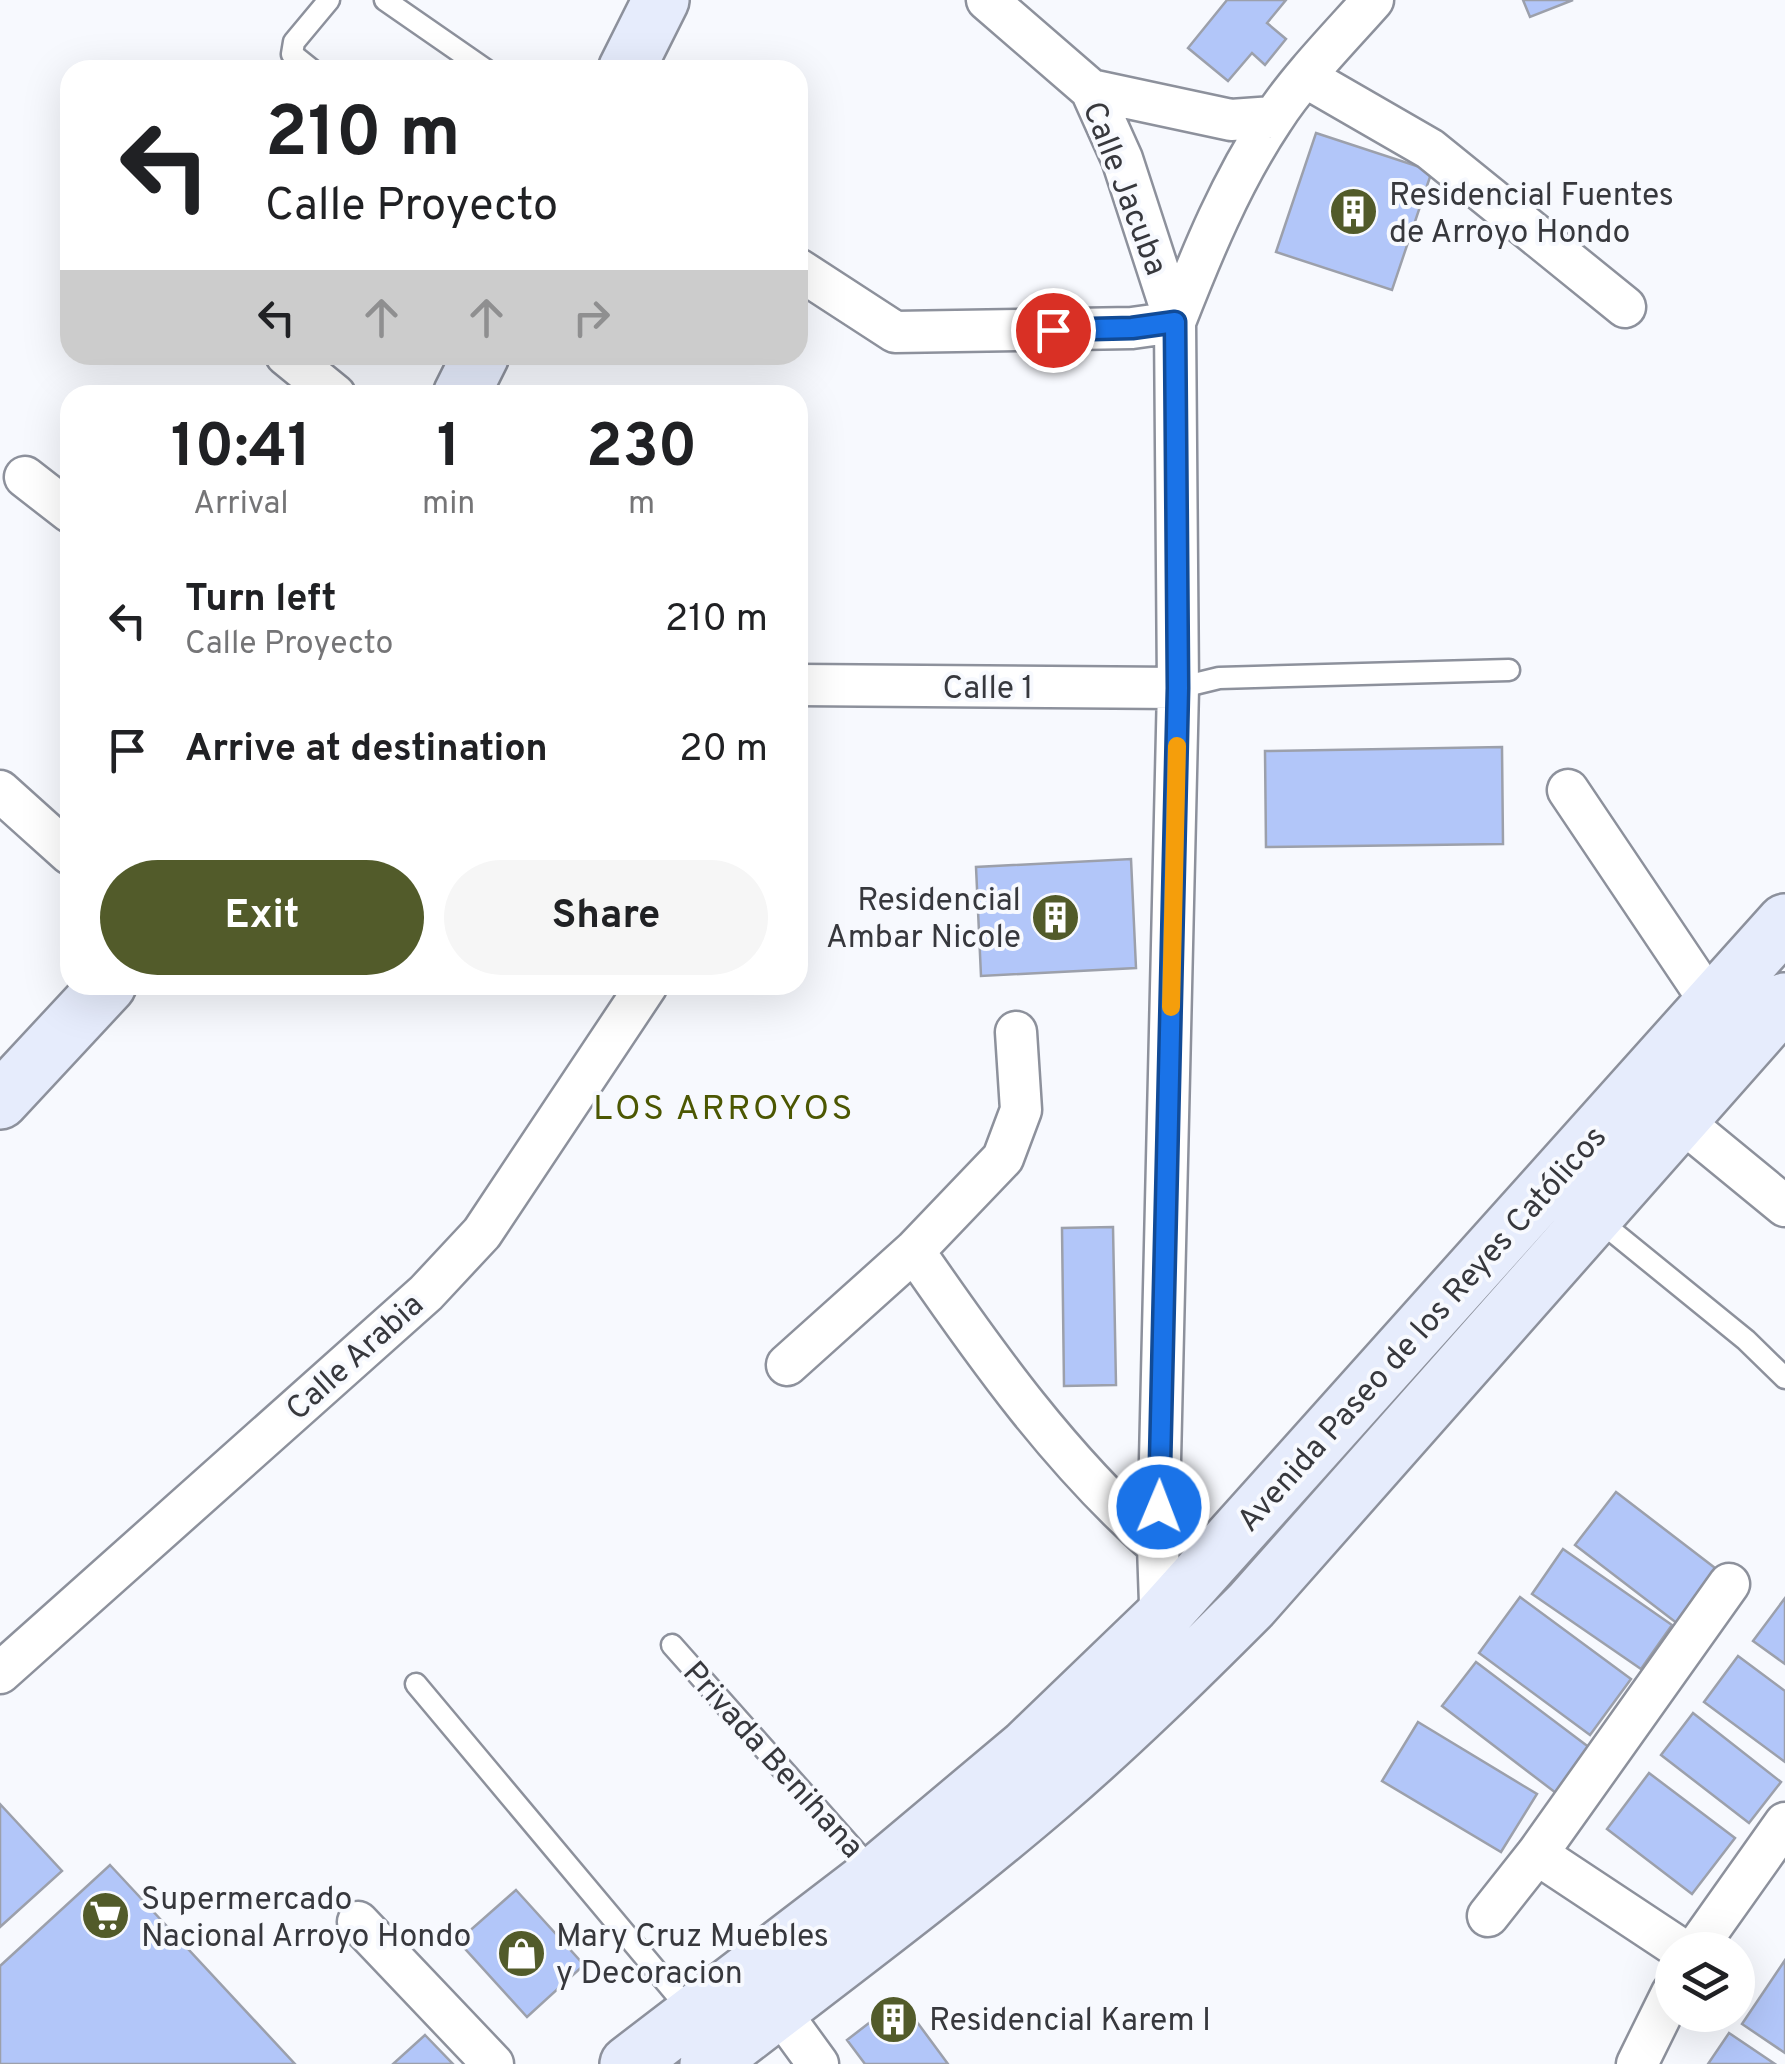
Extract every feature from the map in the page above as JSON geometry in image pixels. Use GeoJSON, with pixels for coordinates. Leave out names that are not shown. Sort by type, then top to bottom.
{"type":"FeatureCollection","features":[{"type":"Feature","properties":{"kind":"main road"},"geometry":{"type":"LineString","coordinates":[[631,60],[661,0]]}},
{"type":"Feature","properties":{"kind":"main road","name":"Avenida Paseo de los Reyes Católicos"},"geometry":{"type":"LineString","coordinates":[[701,2039],[892,1892],[1052,1793],[1166,1690],[1251,1605],[1574,1198],[1712,1003],[1781,934]]}},
{"type":"Feature","properties":{"kind":"main road"},"geometry":{"type":"LineString","coordinates":[[0,1101],[99,995]]}},
{"type":"Feature","properties":{"kind":"main road","name":"Avenida Paseo de los Reyes Católicos"},"geometry":{"type":"LineString","coordinates":[[628,2064],[778,2009],[1026,1748],[1160,1619],[1574,1198],[1679,1119],[1785,1001]]}},
{"type":"Feature","properties":{"kind":"street","name":"Calle Jacuba"},"geometry":{"type":"LineString","coordinates":[[986,0],[1091,90],[1122,159],[1175,322],[1178,688],[1158,1546],[1166,1690]]}},
{"type":"Feature","properties":{"kind":"street"},"geometry":{"type":"LineString","coordinates":[[808,275],[895,332],[1132,328],[1175,322],[1230,195],[1274,118],[1363,3]]}},
{"type":"Feature","properties":{"kind":"street"},"geometry":{"type":"LineString","coordinates":[[1306,78],[1430,150],[1625,307]]}},
{"type":"Feature","properties":{"kind":"street"},"geometry":{"type":"LineString","coordinates":[[1091,90],[1231,120],[1274,118]]}},
{"type":"Feature","properties":{"kind":"street"},"geometry":{"type":"LineString","coordinates":[[298,365],[323,385]]}},
{"type":"Feature","properties":{"kind":"street"},"geometry":{"type":"LineString","coordinates":[[24,476],[60,504]]}},
{"type":"Feature","properties":{"kind":"street","name":"Calle 1"},"geometry":{"type":"LineString","coordinates":[[808,685],[1178,688]]}},
{"type":"Feature","properties":{"kind":"street"},"geometry":{"type":"LineString","coordinates":[[0,790],[60,845]]}},
{"type":"Feature","properties":{"kind":"street"},"geometry":{"type":"LineString","coordinates":[[1568,790],[1712,1003]]}},
{"type":"Feature","properties":{"kind":"street","name":"Calle Arabia"},"geometry":{"type":"LineString","coordinates":[[0,1674],[426,1293],[482,1233],[640,995]]}},
{"type":"Feature","properties":{"kind":"street"},"geometry":{"type":"LineString","coordinates":[[788,1365],[914,1251],[1004,1158],[1021,1110],[1016,1032]]}},
{"type":"Feature","properties":{"kind":"street"},"geometry":{"type":"LineString","coordinates":[[1679,1119],[1785,1206]]}},
{"type":"Feature","properties":{"kind":"street"},"geometry":{"type":"LineString","coordinates":[[914,1251],[972,1336],[1056,1443],[1112,1506],[1158,1546]]}},
{"type":"Feature","properties":{"kind":"street"},"geometry":{"type":"LineString","coordinates":[[1488,1916],[1537,1854],[1729,1584]]}},
{"type":"Feature","properties":{"kind":"street"},"geometry":{"type":"LineString","coordinates":[[1708,1932],[1785,1823]]}},
{"type":"Feature","properties":{"kind":"street"},"geometry":{"type":"LineString","coordinates":[[1537,1854],[1655,1932]]}},
{"type":"Feature","properties":{"kind":"street"},"geometry":{"type":"LineString","coordinates":[[358,1922],[493,2064]]}},
{"type":"Feature","properties":{"kind":"street"},"geometry":{"type":"LineString","coordinates":[[778,2009],[818,2064]]}},
{"type":"Feature","properties":{"kind":"street"},"geometry":{"type":"LineString","coordinates":[[1637,2064],[1655,2027]]}},
{"type":"Feature","properties":{"kind":"lane"},"geometry":{"type":"LineString","coordinates":[[300,60],[292,54],[294,42],[329,0]]}},
{"type":"Feature","properties":{"kind":"lane"},"geometry":{"type":"LineString","coordinates":[[384,0],[471,60]]}},
{"type":"Feature","properties":{"kind":"lane"},"geometry":{"type":"LineString","coordinates":[[1178,688],[1219,678],[1509,670]]}},
{"type":"Feature","properties":{"kind":"lane"},"geometry":{"type":"LineString","coordinates":[[1574,1198],[1746,1340],[1785,1378]]}},
{"type":"Feature","properties":{"kind":"lane","name":"Privada Benihana"},"geometry":{"type":"LineString","coordinates":[[672,1645],[892,1892]]}},
{"type":"Feature","properties":{"kind":"lane"},"geometry":{"type":"LineString","coordinates":[[416,1684],[701,2039]]}},
{"type":"Feature","properties":{"kind":"building"},"geometry":{"type":"Polygon","coordinates":[[[1227,0],[1286,0],[1267,23],[1286,39],[1265,65],[1252,53],[1228,81],[1188,48],[1227,0]]]}},
{"type":"Feature","properties":{"kind":"building"},"geometry":{"type":"Polygon","coordinates":[[[1523,0],[1573,0],[1530,17],[1523,0]]]}},
{"type":"Feature","properties":{"kind":"building","name":"Residencial Fuentes de Arroyo Hondo"},"geometry":{"type":"Polygon","coordinates":[[[1316,133],[1432,171],[1392,290],[1276,252],[1316,133]]]}},
{"type":"Feature","properties":{"kind":"building"},"geometry":{"type":"Polygon","coordinates":[[[1502,747],[1503,844],[1266,847],[1265,751],[1502,747]]]}},
{"type":"Feature","properties":{"kind":"building","name":"Residencial Ambar Nicole"},"geometry":{"type":"Polygon","coordinates":[[[1131,859],[1136,968],[981,976],[976,867],[1131,859]]]}},
{"type":"Feature","properties":{"kind":"building"},"geometry":{"type":"Polygon","coordinates":[[[1113,1227],[1116,1385],[1064,1386],[1062,1228],[1113,1227]]]}},
{"type":"Feature","properties":{"kind":"building"},"geometry":{"type":"Polygon","coordinates":[[[1616,1492],[1719,1571],[1678,1624],[1575,1545],[1616,1492]]]}},
{"type":"Feature","properties":{"kind":"building"},"geometry":{"type":"Polygon","coordinates":[[[1563,1549],[1672,1625],[1641,1669],[1532,1594],[1563,1549]]]}},
{"type":"Feature","properties":{"kind":"building"},"geometry":{"type":"Polygon","coordinates":[[[1520,1597],[1631,1679],[1590,1735],[1479,1653],[1520,1597]]]}},
{"type":"Feature","properties":{"kind":"building"},"geometry":{"type":"Polygon","coordinates":[[[1785,1598],[1785,1664],[1753,1641],[1785,1598]]]}},
{"type":"Feature","properties":{"kind":"building"},"geometry":{"type":"Polygon","coordinates":[[[1738,1656],[1785,1691],[1785,1762],[1704,1702],[1738,1656]]]}},
{"type":"Feature","properties":{"kind":"building"},"geometry":{"type":"Polygon","coordinates":[[[1476,1662],[1590,1748],[1556,1793],[1442,1706],[1476,1662]]]}},
{"type":"Feature","properties":{"kind":"building"},"geometry":{"type":"Polygon","coordinates":[[[1693,1713],[1781,1782],[1749,1823],[1661,1755],[1693,1713]]]}},
{"type":"Feature","properties":{"kind":"building"},"geometry":{"type":"Polygon","coordinates":[[[1418,1722],[1537,1794],[1501,1852],[1382,1781],[1418,1722]]]}},
{"type":"Feature","properties":{"kind":"building"},"geometry":{"type":"Polygon","coordinates":[[[1649,1773],[1735,1838],[1692,1894],[1607,1829],[1649,1773]]]}},
{"type":"Feature","properties":{"kind":"building"},"geometry":{"type":"Polygon","coordinates":[[[0,1804],[62,1871],[0,1927],[0,1804]]]}},
{"type":"Feature","properties":{"kind":"building","name":"Supermercado Nacional Arroyo Hondo"},"geometry":{"type":"Polygon","coordinates":[[[110,1865],[295,2064],[0,2064],[0,1966],[110,1865]]]}},
{"type":"Feature","properties":{"kind":"building","name":"Mary Cruz Muebles y Decoracion"},"geometry":{"type":"Polygon","coordinates":[[[516,1890],[584,1965],[527,2017],[458,1941],[516,1890]]]}},
{"type":"Feature","properties":{"kind":"building"},"geometry":{"type":"Polygon","coordinates":[[[1785,1960],[1785,2053],[1754,2032],[1755,2005],[1785,1960]]]}},
{"type":"Feature","properties":{"kind":"building","name":"Residencial Karem I"},"geometry":{"type":"Polygon","coordinates":[[[900,1999],[948,2064],[865,2064],[847,2040],[900,1999]]]}},
{"type":"Feature","properties":{"kind":"building"},"geometry":{"type":"Polygon","coordinates":[[[1729,2033],[1775,2064],[1708,2064],[1729,2033]]]}},
{"type":"Feature","properties":{"kind":"building"},"geometry":{"type":"Polygon","coordinates":[[[425,2035],[453,2064],[393,2064],[425,2035]]]}},
{"type":"Feature","properties":{"kind":"slow traffic"},"geometry":{"type":"LineString","coordinates":[[1171,1007],[1177,746]]}},
{"type":"Feature","properties":{"kind":"place","name":"Residencial Fuentes de Arroyo Hondo"},"geometry":{"type":"Point","coordinates":[1354,212]}},
{"type":"Feature","properties":{"kind":"place","name":"Residencial Ambar Nicole"},"geometry":{"type":"Point","coordinates":[1056,917]}},
{"type":"Feature","properties":{"kind":"place","name":"Supermercado Nacional Arroyo Hondo"},"geometry":{"type":"Point","coordinates":[106,1916]}},
{"type":"Feature","properties":{"kind":"place","name":"Mary Cruz Muebles y Decoracion"},"geometry":{"type":"Point","coordinates":[521,1953]}},
{"type":"Feature","properties":{"kind":"place","name":"Residencial Karem I"},"geometry":{"type":"Point","coordinates":[894,2019]}},
{"type":"Feature","properties":{"kind":"district","name":"LOS ARROYOS"},"geometry":{"type":"Point","coordinates":[724,1107]}},
{"type":"Feature","properties":{"kind":"route"},"geometry":{"type":"LineString","coordinates":[[1053,330],[1132,328],[1175,322],[1178,688],[1159,1507]]}}]}
